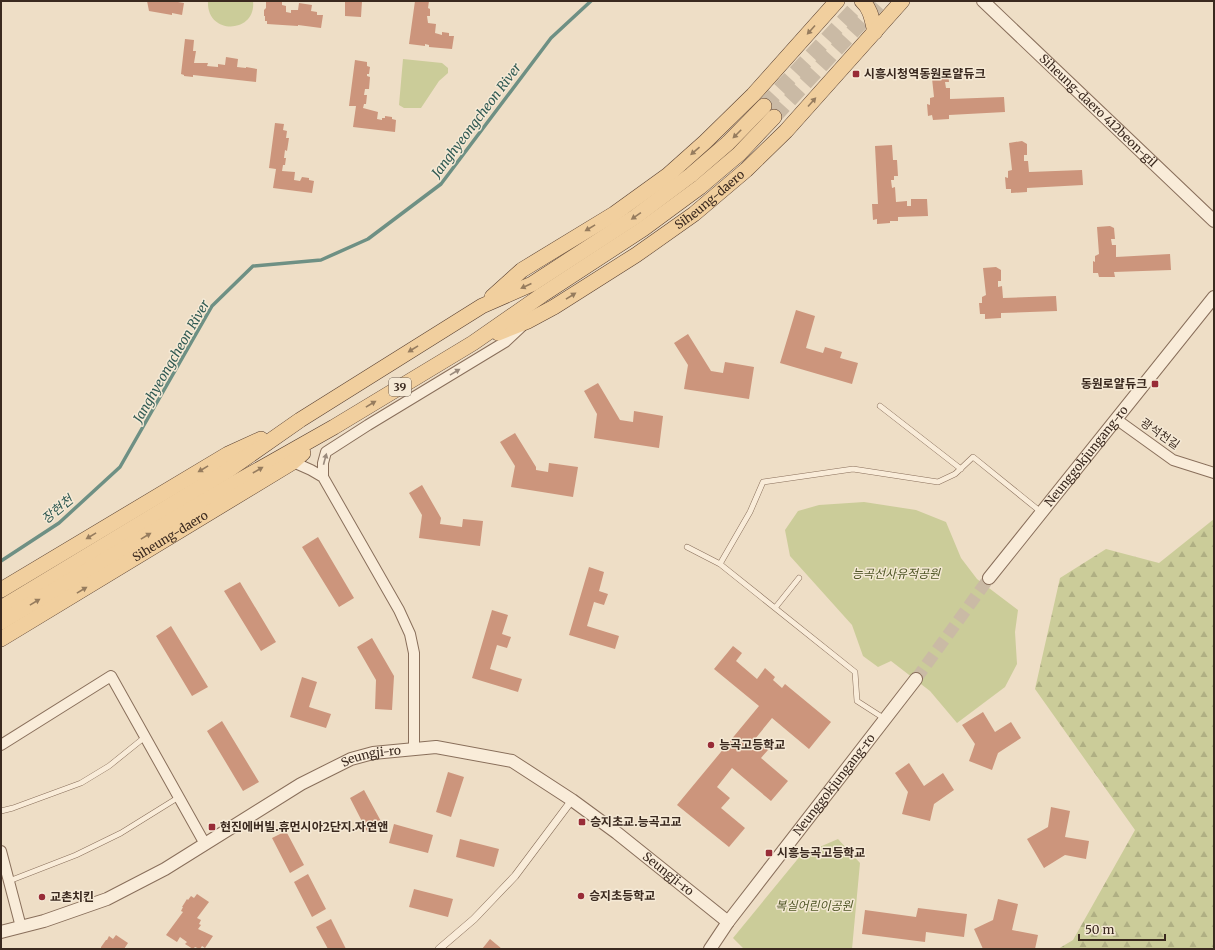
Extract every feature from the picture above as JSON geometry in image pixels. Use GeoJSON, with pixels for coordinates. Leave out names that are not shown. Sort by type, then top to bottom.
{"type":"FeatureCollection","features":[{"type":"Feature","properties":{"kind":"main road","name":"Siheung-daero"},"geometry":{"type":"LineString","coordinates":[[482,306],[522,270],[614,214],[668,175],[705,142],[753,95],[837,1]]}},
{"type":"Feature","properties":{"kind":"main road"},"geometry":{"type":"LineString","coordinates":[[862,1],[868,6],[875,32]]}},
{"type":"Feature","properties":{"kind":"main road","name":"Siheung-daero"},"geometry":{"type":"LineString","coordinates":[[473,343],[528,320],[554,307],[636,255],[700,209],[746,170],[786,131],[902,1]]}},
{"type":"Feature","properties":{"kind":"main road","name":"Siheung-daero"},"geometry":{"type":"LineString","coordinates":[[1,608],[227,471],[300,420],[482,306],[532,284],[635,217],[691,175],[728,143],[769,112],[739,154],[700,187],[643,229],[542,295],[473,343],[334,427],[235,483],[1,622]]}},
{"type":"Feature","properties":{"kind":"main road","name":"Siheung-daero"},"geometry":{"type":"LineString","coordinates":[[1,590],[228,454],[300,420]]}},
{"type":"Feature","properties":{"kind":"main road","name":"Siheung-daero"},"geometry":{"type":"LineString","coordinates":[[1,639],[293,462],[334,427]]}},
{"type":"Feature","properties":{"kind":"street","name":"Siheung-daero 412beon-gil"},"geometry":{"type":"LineString","coordinates":[[983,1],[1214,221]]}},
{"type":"Feature","properties":{"kind":"street","name":"Neunggokjungang-ro"},"geometry":{"type":"LineString","coordinates":[[989,578],[1214,297]]}},
{"type":"Feature","properties":{"kind":"street"},"geometry":{"type":"LineString","coordinates":[[414,748],[414,653],[410,634],[399,610],[323,477],[323,463],[326,452],[505,342],[528,320]]}},
{"type":"Feature","properties":{"kind":"street","name":"광석천길"},"geometry":{"type":"LineString","coordinates":[[1116,419],[1173,460],[1214,473]]}},
{"type":"Feature","properties":{"kind":"street"},"geometry":{"type":"LineString","coordinates":[[293,462],[323,477]]}},
{"type":"Feature","properties":{"kind":"street"},"geometry":{"type":"LineString","coordinates":[[1,745],[111,676],[205,844]]}},
{"type":"Feature","properties":{"kind":"street","name":"Neunggokjungang-ro"},"geometry":{"type":"LineString","coordinates":[[710,949],[728,922],[916,679]]}},
{"type":"Feature","properties":{"kind":"street","name":"Seungji-ro"},"geometry":{"type":"LineString","coordinates":[[1,932],[44,921],[107,899],[165,869],[301,784],[351,759],[374,753],[436,747],[512,761],[572,800],[617,833],[728,922]]}},
{"type":"Feature","properties":{"kind":"street"},"geometry":{"type":"LineString","coordinates":[[439,949],[474,919],[515,876],[572,800]]}},
{"type":"Feature","properties":{"kind":"street"},"geometry":{"type":"LineString","coordinates":[[1,851],[21,927]]}},
{"type":"Feature","properties":{"kind":"lane"},"geometry":{"type":"LineString","coordinates":[[880,406],[961,469]]}},
{"type":"Feature","properties":{"kind":"lane"},"geometry":{"type":"LineString","coordinates":[[720,564],[750,512],[763,482],[853,469],[938,482],[955,474],[973,457],[1042,512]]}},
{"type":"Feature","properties":{"kind":"lane"},"geometry":{"type":"LineString","coordinates":[[687,547],[720,564],[855,672],[857,701],[885,719]]}},
{"type":"Feature","properties":{"kind":"lane"},"geometry":{"type":"LineString","coordinates":[[775,608],[799,578]]}},
{"type":"Feature","properties":{"kind":"lane"},"geometry":{"type":"LineString","coordinates":[[1,811],[13,808],[81,782],[109,766],[145,736]]}},
{"type":"Feature","properties":{"kind":"lane"},"geometry":{"type":"LineString","coordinates":[[9,881],[76,855],[121,834],[179,797]]}},
{"type":"Feature","properties":{"kind":"green space"},"geometry":{"type":"Polygon","coordinates":[[[208,1],[253,1],[252,12],[247,20],[240,25],[222,25],[215,20],[210,12],[208,1]]]}},
{"type":"Feature","properties":{"kind":"green space"},"geometry":{"type":"Polygon","coordinates":[[[403,59],[442,63],[448,68],[448,73],[439,81],[421,108],[404,108],[399,105],[403,59]]]}},
{"type":"Feature","properties":{"kind":"green space","name":"능곡선사유적공원"},"geometry":{"type":"Polygon","coordinates":[[[864,502],[916,510],[946,522],[961,558],[977,579],[1018,610],[1015,632],[1017,664],[1005,687],[957,723],[930,691],[891,661],[878,667],[863,656],[852,625],[790,556],[785,530],[798,511],[819,505],[864,502]]]}},
{"type":"Feature","properties":{"kind":"green space"},"geometry":{"type":"Polygon","coordinates":[[[1214,519],[1214,949],[1058,949],[1073,940],[1135,830],[1035,689],[1060,578],[1106,549],[1159,563],[1214,519]]]}},
{"type":"Feature","properties":{"kind":"green space","name":"복실어린이공원"},"geometry":{"type":"Polygon","coordinates":[[[838,839],[860,863],[852,949],[744,949],[733,938],[801,855],[838,839]]]}},
{"type":"Feature","properties":{"kind":"building"},"geometry":{"type":"Polygon","coordinates":[[[147,1],[178,1],[184,3],[182,15],[172,13],[172,15],[149,11],[147,1]]]}},
{"type":"Feature","properties":{"kind":"building"},"geometry":{"type":"Polygon","coordinates":[[[266,1],[282,1],[282,5],[286,6],[286,12],[291,13],[291,10],[298,10],[299,3],[312,5],[311,11],[317,12],[317,15],[323,15],[321,28],[298,25],[267,24],[264,16],[266,1]]]}},
{"type":"Feature","properties":{"kind":"building"},"geometry":{"type":"Polygon","coordinates":[[[345,1],[362,1],[361,17],[345,16],[345,1]]]}},
{"type":"Feature","properties":{"kind":"building"},"geometry":{"type":"Polygon","coordinates":[[[415,1],[429,1],[428,8],[430,9],[430,16],[427,16],[428,23],[436,24],[435,33],[442,35],[442,32],[449,33],[449,36],[454,36],[452,49],[429,47],[429,45],[425,44],[425,46],[409,44],[415,1]]]}},
{"type":"Feature","properties":{"kind":"building"},"geometry":{"type":"Polygon","coordinates":[[[185,39],[194,40],[193,51],[196,51],[194,63],[208,63],[207,66],[218,67],[218,64],[225,65],[226,57],[238,59],[237,67],[257,69],[256,82],[193,75],[193,77],[184,76],[181,74],[185,39]]]}},
{"type":"Feature","properties":{"kind":"building"},"geometry":{"type":"Polygon","coordinates":[[[355,60],[367,62],[367,66],[370,67],[369,74],[367,74],[367,76],[370,77],[369,89],[365,89],[364,95],[367,95],[366,104],[364,104],[363,108],[378,112],[377,119],[382,120],[385,116],[392,117],[392,119],[396,120],[395,132],[353,127],[356,106],[349,106],[355,60]]]}},
{"type":"Feature","properties":{"kind":"building"},"geometry":{"type":"Polygon","coordinates":[[[944,68],[948,71],[949,82],[945,82],[946,88],[950,88],[950,99],[1004,97],[1005,112],[949,115],[949,119],[933,120],[932,115],[928,116],[927,104],[930,105],[930,98],[934,97],[931,69],[944,68]]]}},
{"type":"Feature","properties":{"kind":"building"},"geometry":{"type":"Polygon","coordinates":[[[275,123],[284,124],[283,130],[287,131],[286,138],[289,138],[287,151],[285,150],[285,165],[283,165],[282,171],[295,172],[294,180],[300,181],[302,177],[309,178],[309,180],[314,181],[312,193],[273,188],[276,169],[269,168],[275,123]]]}},
{"type":"Feature","properties":{"kind":"building"},"geometry":{"type":"Polygon","coordinates":[[[1022,141],[1027,144],[1027,155],[1024,155],[1024,161],[1028,161],[1029,172],[1082,170],[1083,185],[1027,188],[1027,192],[1011,193],[1011,189],[1006,189],[1005,177],[1008,178],[1008,171],[1012,170],[1009,143],[1022,141]]]}},
{"type":"Feature","properties":{"kind":"building"},"geometry":{"type":"Polygon","coordinates":[[[892,145],[893,160],[897,160],[898,176],[894,176],[894,180],[891,180],[892,188],[895,187],[896,202],[907,201],[907,206],[911,206],[911,199],[927,199],[928,216],[898,217],[898,221],[877,224],[877,219],[873,220],[872,204],[878,204],[875,146],[892,145]]]}},
{"type":"Feature","properties":{"kind":"building"},"geometry":{"type":"Polygon","coordinates":[[[1110,226],[1114,228],[1115,239],[1111,239],[1112,245],[1116,245],[1116,257],[1170,254],[1171,270],[1114,272],[1115,277],[1099,277],[1098,273],[1093,273],[1093,261],[1095,262],[1095,256],[1099,254],[1097,227],[1110,226]]]}},
{"type":"Feature","properties":{"kind":"building"},"geometry":{"type":"Polygon","coordinates":[[[996,267],[1001,270],[1001,281],[998,281],[998,287],[1002,286],[1003,298],[1056,296],[1057,311],[1001,313],[1001,318],[985,319],[985,314],[980,314],[979,303],[982,303],[982,297],[986,295],[983,268],[996,267]]]}},
{"type":"Feature","properties":{"kind":"building"},"geometry":{"type":"Polygon","coordinates":[[[796,310],[815,316],[806,348],[823,353],[825,347],[842,352],[840,358],[858,363],[852,384],[780,363],[796,310]]]}},
{"type":"Feature","properties":{"kind":"building"},"geometry":{"type":"Polygon","coordinates":[[[688,334],[711,371],[723,373],[725,362],[754,367],[749,399],[684,389],[688,365],[674,343],[688,334]]]}},
{"type":"Feature","properties":{"kind":"building"},"geometry":{"type":"Polygon","coordinates":[[[598,383],[620,420],[633,422],[634,411],[663,416],[659,448],[594,438],[597,414],[584,391],[598,383]]]}},
{"type":"Feature","properties":{"kind":"building"},"geometry":{"type":"Polygon","coordinates":[[[515,433],[536,467],[536,470],[548,472],[549,463],[578,467],[573,497],[511,487],[515,466],[500,442],[515,433]]]}},
{"type":"Feature","properties":{"kind":"building"},"geometry":{"type":"Polygon","coordinates":[[[422,485],[441,518],[440,524],[462,527],[463,519],[483,521],[480,546],[419,538],[422,515],[409,493],[422,485]]]}},
{"type":"Feature","properties":{"kind":"building"},"geometry":{"type":"Polygon","coordinates":[[[318,537],[354,598],[339,607],[302,547],[318,537]]]}},
{"type":"Feature","properties":{"kind":"building"},"geometry":{"type":"Polygon","coordinates":[[[589,567],[604,572],[599,591],[608,594],[604,605],[594,602],[587,626],[619,636],[615,649],[569,635],[589,567]]]}},
{"type":"Feature","properties":{"kind":"building"},"geometry":{"type":"Polygon","coordinates":[[[240,582],[276,642],[261,651],[224,591],[240,582]]]}},
{"type":"Feature","properties":{"kind":"building"},"geometry":{"type":"Polygon","coordinates":[[[492,610],[508,615],[502,634],[511,637],[507,648],[497,645],[490,669],[522,679],[518,692],[472,678],[492,610]]]}},
{"type":"Feature","properties":{"kind":"building"},"geometry":{"type":"Polygon","coordinates":[[[171,626],[208,687],[192,696],[156,636],[171,626]]]}},
{"type":"Feature","properties":{"kind":"building"},"geometry":{"type":"Polygon","coordinates":[[[372,638],[394,676],[392,710],[375,709],[376,680],[357,647],[372,638]]]}},
{"type":"Feature","properties":{"kind":"building"},"geometry":{"type":"Polygon","coordinates":[[[733,646],[742,653],[736,661],[757,679],[765,668],[775,677],[773,680],[782,688],[785,684],[831,722],[809,749],[772,718],[755,739],[768,750],[761,758],[788,781],[771,801],[732,768],[717,787],[730,798],[721,808],[745,828],[729,847],[677,805],[759,706],[714,669],[733,646]]]}},
{"type":"Feature","properties":{"kind":"building"},"geometry":{"type":"Polygon","coordinates":[[[302,677],[317,682],[309,707],[331,714],[326,728],[290,717],[302,677]]]}},
{"type":"Feature","properties":{"kind":"building"},"geometry":{"type":"Polygon","coordinates":[[[983,712],[995,732],[1011,722],[1021,738],[998,753],[992,770],[969,761],[975,744],[962,725],[983,712]]]}},
{"type":"Feature","properties":{"kind":"building"},"geometry":{"type":"Polygon","coordinates":[[[222,721],[259,782],[243,791],[207,731],[222,721]]]}},
{"type":"Feature","properties":{"kind":"building"},"geometry":{"type":"Polygon","coordinates":[[[909,763],[924,786],[943,773],[954,790],[934,804],[930,821],[902,814],[908,792],[895,773],[909,763]]]}},
{"type":"Feature","properties":{"kind":"building"},"geometry":{"type":"Polygon","coordinates":[[[448,772],[464,777],[451,817],[436,812],[448,772]]]}},
{"type":"Feature","properties":{"kind":"building"},"geometry":{"type":"Polygon","coordinates":[[[364,790],[383,825],[368,833],[350,798],[364,790]]]}},
{"type":"Feature","properties":{"kind":"building"},"geometry":{"type":"Polygon","coordinates":[[[1051,807],[1070,811],[1065,837],[1089,841],[1086,859],[1065,855],[1044,868],[1027,839],[1048,827],[1051,807]]]}},
{"type":"Feature","properties":{"kind":"building"},"geometry":{"type":"Polygon","coordinates":[[[394,824],[433,835],[428,853],[389,843],[394,824]]]}},
{"type":"Feature","properties":{"kind":"building"},"geometry":{"type":"Polygon","coordinates":[[[286,831],[304,865],[290,873],[272,838],[286,831]]]}},
{"type":"Feature","properties":{"kind":"building"},"geometry":{"type":"Polygon","coordinates":[[[460,839],[499,849],[494,867],[456,857],[460,839]]]}},
{"type":"Feature","properties":{"kind":"building"},"geometry":{"type":"Polygon","coordinates":[[[308,874],[326,909],[312,917],[294,882],[308,874]]]}},
{"type":"Feature","properties":{"kind":"building"},"geometry":{"type":"Polygon","coordinates":[[[414,889],[453,899],[448,917],[409,907],[414,889]]]}},
{"type":"Feature","properties":{"kind":"building"},"geometry":{"type":"Polygon","coordinates":[[[197,894],[209,902],[197,918],[201,920],[199,924],[201,925],[198,929],[213,936],[205,948],[202,946],[200,949],[195,947],[193,949],[185,944],[187,942],[180,937],[177,942],[166,935],[183,912],[181,911],[182,907],[187,899],[188,900],[191,896],[194,898],[197,894]]]}},
{"type":"Feature","properties":{"kind":"building"},"geometry":{"type":"Polygon","coordinates":[[[998,899],[1018,904],[1012,930],[1038,935],[1035,949],[983,949],[974,929],[993,920],[998,899]]]}},
{"type":"Feature","properties":{"kind":"building"},"geometry":{"type":"Polygon","coordinates":[[[918,908],[967,914],[964,937],[926,932],[925,942],[862,934],[865,910],[916,917],[918,908]]]}},
{"type":"Feature","properties":{"kind":"building"},"geometry":{"type":"Polygon","coordinates":[[[331,919],[346,949],[328,949],[316,927],[331,919]]]}},
{"type":"Feature","properties":{"kind":"building"},"geometry":{"type":"Polygon","coordinates":[[[116,935],[128,943],[124,949],[101,949],[109,936],[113,939],[116,935]]]}},
{"type":"Feature","properties":{"kind":"building"},"geometry":{"type":"Polygon","coordinates":[[[490,939],[502,949],[482,949],[490,939]]]}},
{"type":"Feature","properties":{"kind":"waterway","name":"Janghyeongcheon River"},"geometry":{"type":"LineString","coordinates":[[1,561],[59,523],[120,467],[212,306],[253,266],[321,260],[368,239],[441,184],[551,38],[591,1]]}},
{"type":"Feature","properties":{"kind":"tunnel"},"geometry":{"type":"LineString","coordinates":[[764,106],[862,1]]}},
{"type":"Feature","properties":{"kind":"tunnel"},"geometry":{"type":"LineString","coordinates":[[774,117],[881,1]]}},
{"type":"Feature","properties":{"kind":"tunnel"},"geometry":{"type":"LineString","coordinates":[[916,679],[989,578]]}},
{"type":"Feature","properties":{"kind":"place","name":"시흥시청역동원로얄듀크"},"geometry":{"type":"Point","coordinates":[856,74]}},
{"type":"Feature","properties":{"kind":"place","name":"동원로얄듀크"},"geometry":{"type":"Point","coordinates":[1155,384]}},
{"type":"Feature","properties":{"kind":"place","name":"능곡고등학교"},"geometry":{"type":"Point","coordinates":[711,745]}},
{"type":"Feature","properties":{"kind":"place","name":"승지초교.능곡고교"},"geometry":{"type":"Point","coordinates":[582,822]}},
{"type":"Feature","properties":{"kind":"place","name":"현진에버빌.휴먼시아2단지.자연앤"},"geometry":{"type":"Point","coordinates":[212,827]}},
{"type":"Feature","properties":{"kind":"place","name":"시흥능곡고등학교"},"geometry":{"type":"Point","coordinates":[769,853]}},
{"type":"Feature","properties":{"kind":"place","name":"승지초등학교"},"geometry":{"type":"Point","coordinates":[581,896]}},
{"type":"Feature","properties":{"kind":"place","name":"교촌치킨"},"geometry":{"type":"Point","coordinates":[42,897]}},
{"type":"Feature","properties":{"kind":"water label","name":"장현천"},"geometry":{"type":"Point","coordinates":[57,509]}}]}
